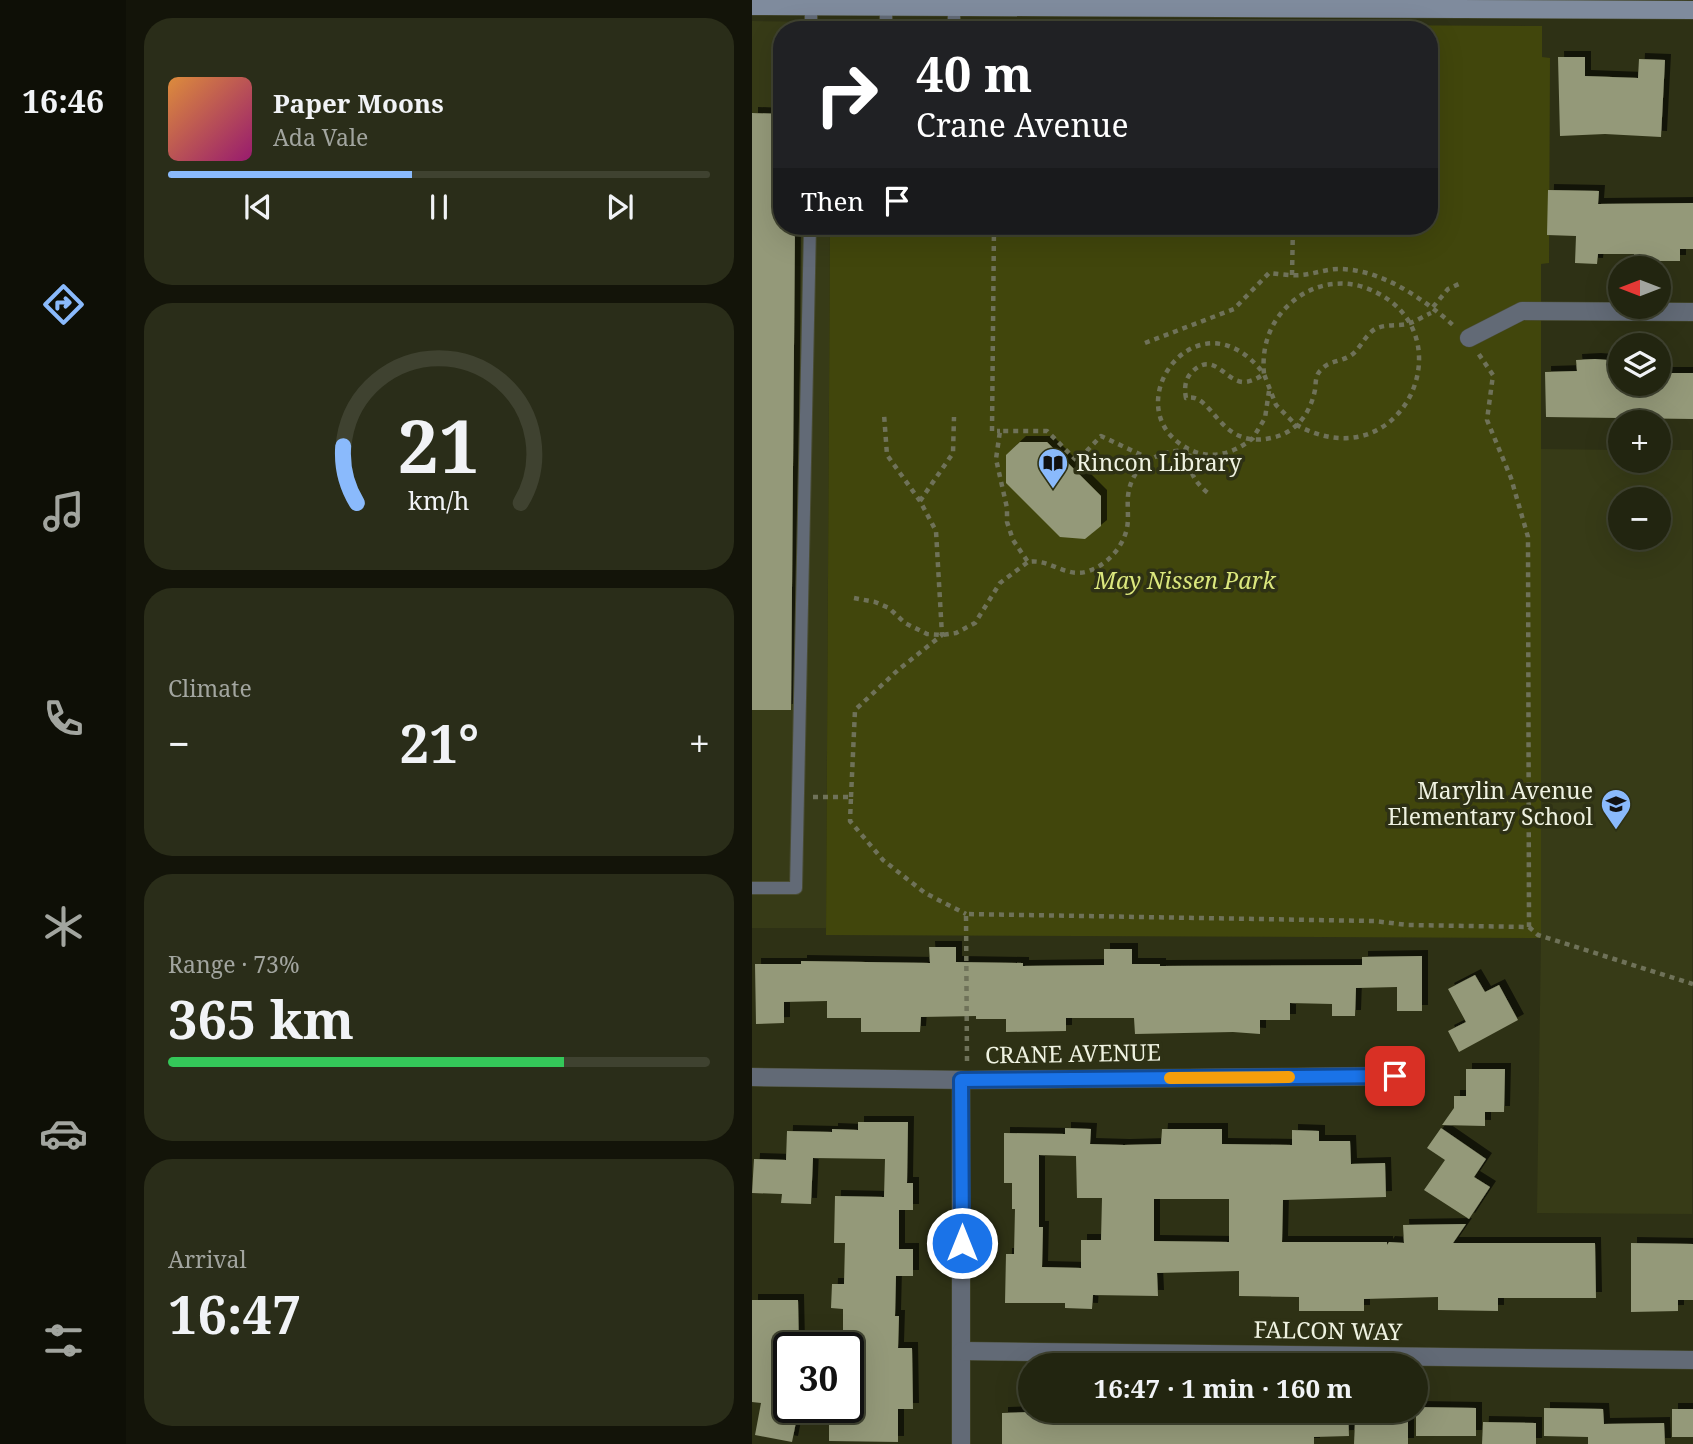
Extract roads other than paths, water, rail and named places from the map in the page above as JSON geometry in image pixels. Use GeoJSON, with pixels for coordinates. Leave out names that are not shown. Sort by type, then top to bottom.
{"type":"FeatureCollection","features":[{"type":"Feature","properties":{"kind":"street"},"geometry":{"type":"LineString","coordinates":[[752,6],[811,3],[886,6],[1134,4],[1692,10]]}},
{"type":"Feature","properties":{"kind":"street"},"geometry":{"type":"LineString","coordinates":[[1469,338],[1522,311],[1692,312]]}},
{"type":"Feature","properties":{"kind":"street","name":"CRANE AVENUE"},"geometry":{"type":"LineString","coordinates":[[752,1077],[965,1080],[1395,1076]]}},
{"type":"Feature","properties":{"kind":"street"},"geometry":{"type":"LineString","coordinates":[[961,1444],[965,1080]]}},
{"type":"Feature","properties":{"kind":"street","name":"FALCON WAY"},"geometry":{"type":"LineString","coordinates":[[962,1351],[1692,1360]]}},
{"type":"Feature","properties":{"kind":"lane"},"geometry":{"type":"LineString","coordinates":[[811,3],[811,21]]}},
{"type":"Feature","properties":{"kind":"lane"},"geometry":{"type":"LineString","coordinates":[[886,6],[886,21]]}},
{"type":"Feature","properties":{"kind":"lane"},"geometry":{"type":"LineString","coordinates":[[954,6],[954,21]]}},
{"type":"Feature","properties":{"kind":"lane"},"geometry":{"type":"LineString","coordinates":[[752,888],[796,888],[810,235]]}},
{"type":"Feature","properties":{"kind":"place","name":"Rincon Library"},"geometry":{"type":"Point","coordinates":[1053,490]}},
{"type":"Feature","properties":{"kind":"place","name":"Marylin Avenue Elementary School"},"geometry":{"type":"Point","coordinates":[1616,831]}},
{"type":"Feature","properties":{"kind":"park label","name":"May Nissen Park"},"geometry":{"type":"Point","coordinates":[1185,581]}}]}
